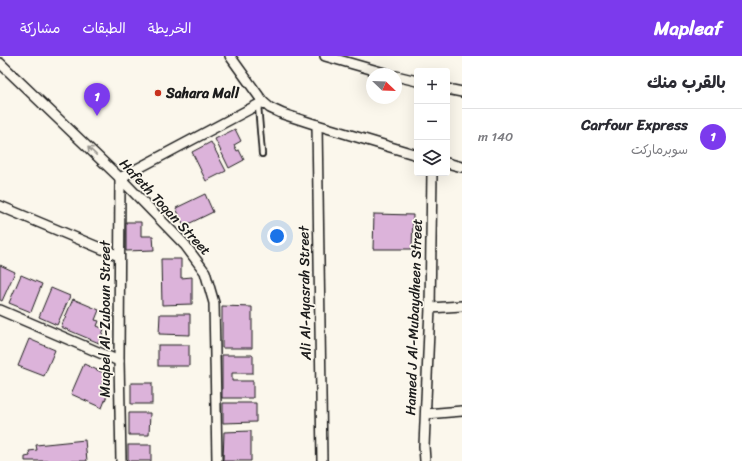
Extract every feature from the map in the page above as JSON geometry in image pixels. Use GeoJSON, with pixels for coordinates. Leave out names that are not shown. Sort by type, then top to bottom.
{"type":"FeatureCollection","features":[{"type":"Feature","properties":{"kind":"street"},"geometry":{"type":"LineString","coordinates":[[230,56],[260,104],[283,114],[414,154]]}},
{"type":"Feature","properties":{"kind":"street"},"geometry":{"type":"LineString","coordinates":[[325,56],[367,68]]}},
{"type":"Feature","properties":{"kind":"street","name":"Hafeth Toqan Street"},"geometry":{"type":"LineString","coordinates":[[0,63],[120,178],[185,245],[205,272],[214,303],[217,461]]}},
{"type":"Feature","properties":{"kind":"street"},"geometry":{"type":"LineString","coordinates":[[402,77],[414,80]]}},
{"type":"Feature","properties":{"kind":"street"},"geometry":{"type":"LineString","coordinates":[[450,89],[462,92]]}},
{"type":"Feature","properties":{"kind":"street"},"geometry":{"type":"LineString","coordinates":[[120,178],[260,104]]}},
{"type":"Feature","properties":{"kind":"street","name":"Ali Al-Ayasrah Street"},"geometry":{"type":"LineString","coordinates":[[317,125],[322,461]]}},
{"type":"Feature","properties":{"kind":"street"},"geometry":{"type":"LineString","coordinates":[[450,164],[462,167]]}},
{"type":"Feature","properties":{"kind":"street","name":"Hamed J Al-Mubaydheen Street"},"geometry":{"type":"LineString","coordinates":[[425,461],[430,308],[432,176]]}},
{"type":"Feature","properties":{"kind":"street","name":"Muqbel Al-Zuboun Street"},"geometry":{"type":"LineString","coordinates":[[120,178],[119,361],[121,461]]}},
{"type":"Feature","properties":{"kind":"street"},"geometry":{"type":"LineString","coordinates":[[0,206],[119,256]]}},
{"type":"Feature","properties":{"kind":"street"},"geometry":{"type":"LineString","coordinates":[[430,308],[462,306]]}},
{"type":"Feature","properties":{"kind":"street"},"geometry":{"type":"LineString","coordinates":[[0,310],[119,361]]}},
{"type":"Feature","properties":{"kind":"street"},"geometry":{"type":"LineString","coordinates":[[426,414],[462,411]]}},
{"type":"Feature","properties":{"kind":"lane"},"geometry":{"type":"LineString","coordinates":[[260,104],[262,154]]}},
{"type":"Feature","properties":{"kind":"building"},"geometry":{"type":"Polygon","coordinates":[[[235,129],[241,141],[234,145],[237,151],[239,150],[244,160],[229,168],[215,139],[235,129]]]}},
{"type":"Feature","properties":{"kind":"building"},"geometry":{"type":"Polygon","coordinates":[[[211,142],[226,171],[206,181],[192,152],[211,142]]]}},
{"type":"Feature","properties":{"kind":"building"},"geometry":{"type":"Polygon","coordinates":[[[205,194],[213,212],[184,226],[176,208],[205,194]]]}},
{"type":"Feature","properties":{"kind":"building"},"geometry":{"type":"Polygon","coordinates":[[[374,214],[413,215],[412,249],[373,249],[374,214]]]}},
{"type":"Feature","properties":{"kind":"building"},"geometry":{"type":"Polygon","coordinates":[[[126,222],[141,222],[141,236],[153,236],[154,250],[126,251],[126,222]]]}},
{"type":"Feature","properties":{"kind":"building"},"geometry":{"type":"Polygon","coordinates":[[[161,259],[181,259],[181,278],[192,277],[192,304],[162,305],[161,259]]]}},
{"type":"Feature","properties":{"kind":"building"},"geometry":{"type":"Polygon","coordinates":[[[0,265],[15,272],[2,301],[0,300],[0,265]]]}},
{"type":"Feature","properties":{"kind":"building"},"geometry":{"type":"Polygon","coordinates":[[[21,275],[42,284],[31,312],[9,303],[21,275]]]}},
{"type":"Feature","properties":{"kind":"building"},"geometry":{"type":"Polygon","coordinates":[[[51,288],[70,296],[57,325],[39,317],[51,288]]]}},
{"type":"Feature","properties":{"kind":"building"},"geometry":{"type":"Polygon","coordinates":[[[73,299],[99,310],[95,320],[99,321],[97,326],[104,329],[99,343],[61,327],[73,299]]]}},
{"type":"Feature","properties":{"kind":"building"},"geometry":{"type":"Polygon","coordinates":[[[222,306],[252,307],[252,348],[222,348],[222,306]]]}},
{"type":"Feature","properties":{"kind":"building"},"geometry":{"type":"Polygon","coordinates":[[[160,314],[190,314],[190,335],[159,334],[160,314]]]}},
{"type":"Feature","properties":{"kind":"building"},"geometry":{"type":"Polygon","coordinates":[[[29,339],[55,350],[44,376],[18,366],[29,339]]]}},
{"type":"Feature","properties":{"kind":"building"},"geometry":{"type":"Polygon","coordinates":[[[158,345],[189,345],[189,366],[158,366],[158,345]]]}},
{"type":"Feature","properties":{"kind":"building"},"geometry":{"type":"Polygon","coordinates":[[[222,355],[253,355],[253,373],[232,373],[232,381],[253,381],[253,398],[222,398],[222,355]]]}},
{"type":"Feature","properties":{"kind":"building"},"geometry":{"type":"Polygon","coordinates":[[[84,364],[106,374],[100,389],[108,393],[102,408],[71,394],[84,364]]]}},
{"type":"Feature","properties":{"kind":"building"},"geometry":{"type":"Polygon","coordinates":[[[131,383],[152,383],[152,404],[131,404],[131,383]]]}},
{"type":"Feature","properties":{"kind":"building"},"geometry":{"type":"Polygon","coordinates":[[[223,403],[256,403],[256,422],[223,423],[223,403]]]}},
{"type":"Feature","properties":{"kind":"building"},"geometry":{"type":"Polygon","coordinates":[[[129,413],[150,413],[149,435],[129,435],[129,413]]]}},
{"type":"Feature","properties":{"kind":"building"},"geometry":{"type":"Polygon","coordinates":[[[251,431],[251,461],[223,461],[224,432],[251,431]]]}},
{"type":"Feature","properties":{"kind":"building"},"geometry":{"type":"Polygon","coordinates":[[[85,440],[87,461],[25,461],[25,457],[30,456],[29,451],[37,450],[36,445],[85,440]]]}},
{"type":"Feature","properties":{"kind":"building"},"geometry":{"type":"Polygon","coordinates":[[[128,445],[151,445],[151,461],[128,461],[128,445]]]}},
{"type":"Feature","properties":{"kind":"place","name":"Sahara Mall"},"geometry":{"type":"Point","coordinates":[158,93]}},
{"type":"Feature","properties":{"kind":"place","name":"Carfour Express"},"geometry":{"type":"Point","coordinates":[97,116]}}]}
